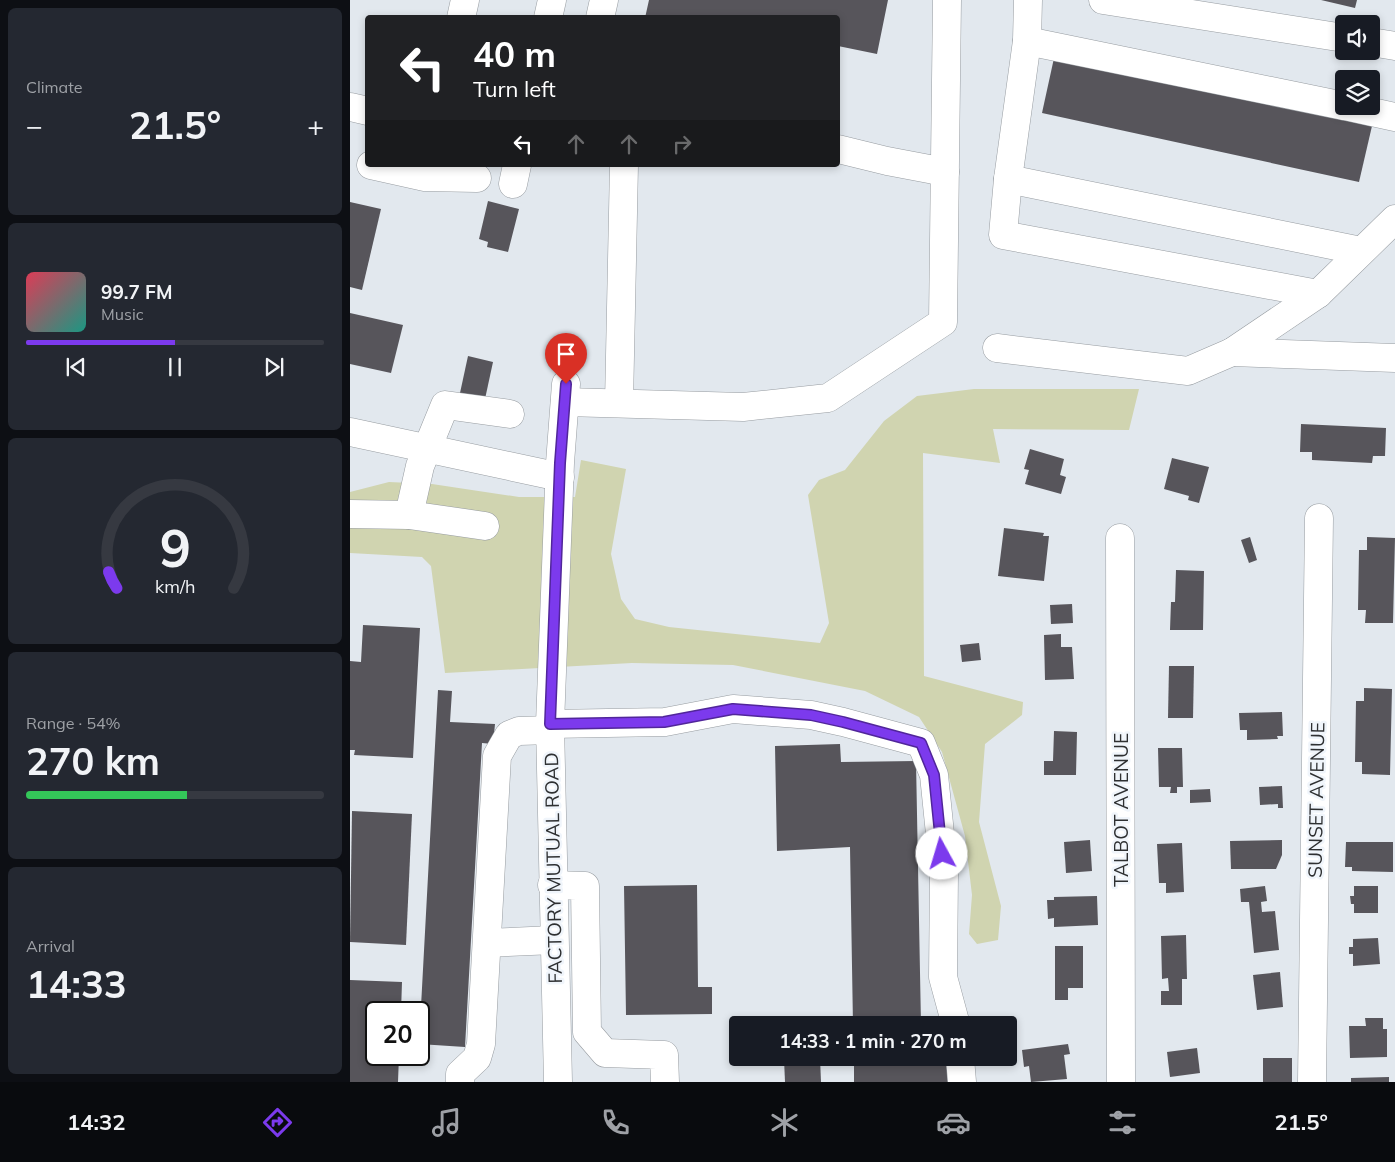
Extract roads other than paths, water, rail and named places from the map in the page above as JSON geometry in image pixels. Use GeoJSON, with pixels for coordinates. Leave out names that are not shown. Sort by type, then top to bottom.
{"type":"FeatureCollection","features":[{"type":"Feature","properties":{"kind":"street"},"geometry":{"type":"LineString","coordinates":[[462,15],[465,0]]}},
{"type":"Feature","properties":{"kind":"street"},"geometry":{"type":"LineString","coordinates":[[549,15],[552,0]]}},
{"type":"Feature","properties":{"kind":"street"},"geometry":{"type":"LineString","coordinates":[[601,15],[604,0]]}},
{"type":"Feature","properties":{"kind":"street"},"geometry":{"type":"LineString","coordinates":[[624,167],[619,403],[743,407],[828,398],[943,322],[947,0]]}},
{"type":"Feature","properties":{"kind":"street"},"geometry":{"type":"LineString","coordinates":[[1028,0],[1027,41],[1008,179],[1003,235],[1318,294]]}},
{"type":"Feature","properties":{"kind":"street"},"geometry":{"type":"LineString","coordinates":[[1103,0],[1335,37]]}},
{"type":"Feature","properties":{"kind":"street"},"geometry":{"type":"LineString","coordinates":[[1027,41],[1335,104]]}},
{"type":"Feature","properties":{"kind":"street"},"geometry":{"type":"LineString","coordinates":[[1380,44],[1395,46]]}},
{"type":"Feature","properties":{"kind":"street"},"geometry":{"type":"LineString","coordinates":[[350,107],[365,110]]}},
{"type":"Feature","properties":{"kind":"street"},"geometry":{"type":"LineString","coordinates":[[1380,113],[1395,116]]}},
{"type":"Feature","properties":{"kind":"street"},"geometry":{"type":"LineString","coordinates":[[840,150],[886,161],[946,172]]}},
{"type":"Feature","properties":{"kind":"street"},"geometry":{"type":"LineString","coordinates":[[350,160],[365,163]]}},
{"type":"Feature","properties":{"kind":"street"},"geometry":{"type":"LineString","coordinates":[[380,167],[425,177],[477,178]]}},
{"type":"Feature","properties":{"kind":"street"},"geometry":{"type":"LineString","coordinates":[[1008,179],[1361,251]]}},
{"type":"Feature","properties":{"kind":"street"},"geometry":{"type":"LineString","coordinates":[[997,348],[1188,371],[1232,352],[1318,294],[1395,219]]}},
{"type":"Feature","properties":{"kind":"street"},"geometry":{"type":"LineString","coordinates":[[1232,352],[1395,358]]}},
{"type":"Feature","properties":{"kind":"street","name":"FACTORY MUTUAL ROAD"},"geometry":{"type":"LineString","coordinates":[[558,1082],[552,885],[550,727],[565,393],[619,403]]}},
{"type":"Feature","properties":{"kind":"street"},"geometry":{"type":"LineString","coordinates":[[409,515],[420,466],[428,451],[445,404],[510,414]]}},
{"type":"Feature","properties":{"kind":"street"},"geometry":{"type":"LineString","coordinates":[[350,432],[428,451],[560,477]]}},
{"type":"Feature","properties":{"kind":"street"},"geometry":{"type":"LineString","coordinates":[[350,514],[409,515],[485,526]]}},
{"type":"Feature","properties":{"kind":"street","name":"SUNSET AVENUE"},"geometry":{"type":"LineString","coordinates":[[1312,1082],[1319,518]]}},
{"type":"Feature","properties":{"kind":"street","name":"TALBOT AVENUE"},"geometry":{"type":"LineString","coordinates":[[1120,538],[1121,1082]]}},
{"type":"Feature","properties":{"kind":"street"},"geometry":{"type":"LineString","coordinates":[[460,1082],[460,1074],[477,1058],[481,1044],[497,756],[509,735],[518,731],[550,727],[664,722],[733,709],[811,715],[921,743],[934,775],[944,873],[944,977],[954,1016]]}},
{"type":"Feature","properties":{"kind":"street"},"geometry":{"type":"LineString","coordinates":[[552,885],[585,886],[587,1032],[605,1052],[664,1055],[665,1082]]}},
{"type":"Feature","properties":{"kind":"street"},"geometry":{"type":"LineString","coordinates":[[486,942],[554,940]]}},
{"type":"Feature","properties":{"kind":"street"},"geometry":{"type":"LineString","coordinates":[[556,1032],[587,1032]]}},
{"type":"Feature","properties":{"kind":"street"},"geometry":{"type":"LineString","coordinates":[[961,1066],[962,1082]]}}]}
